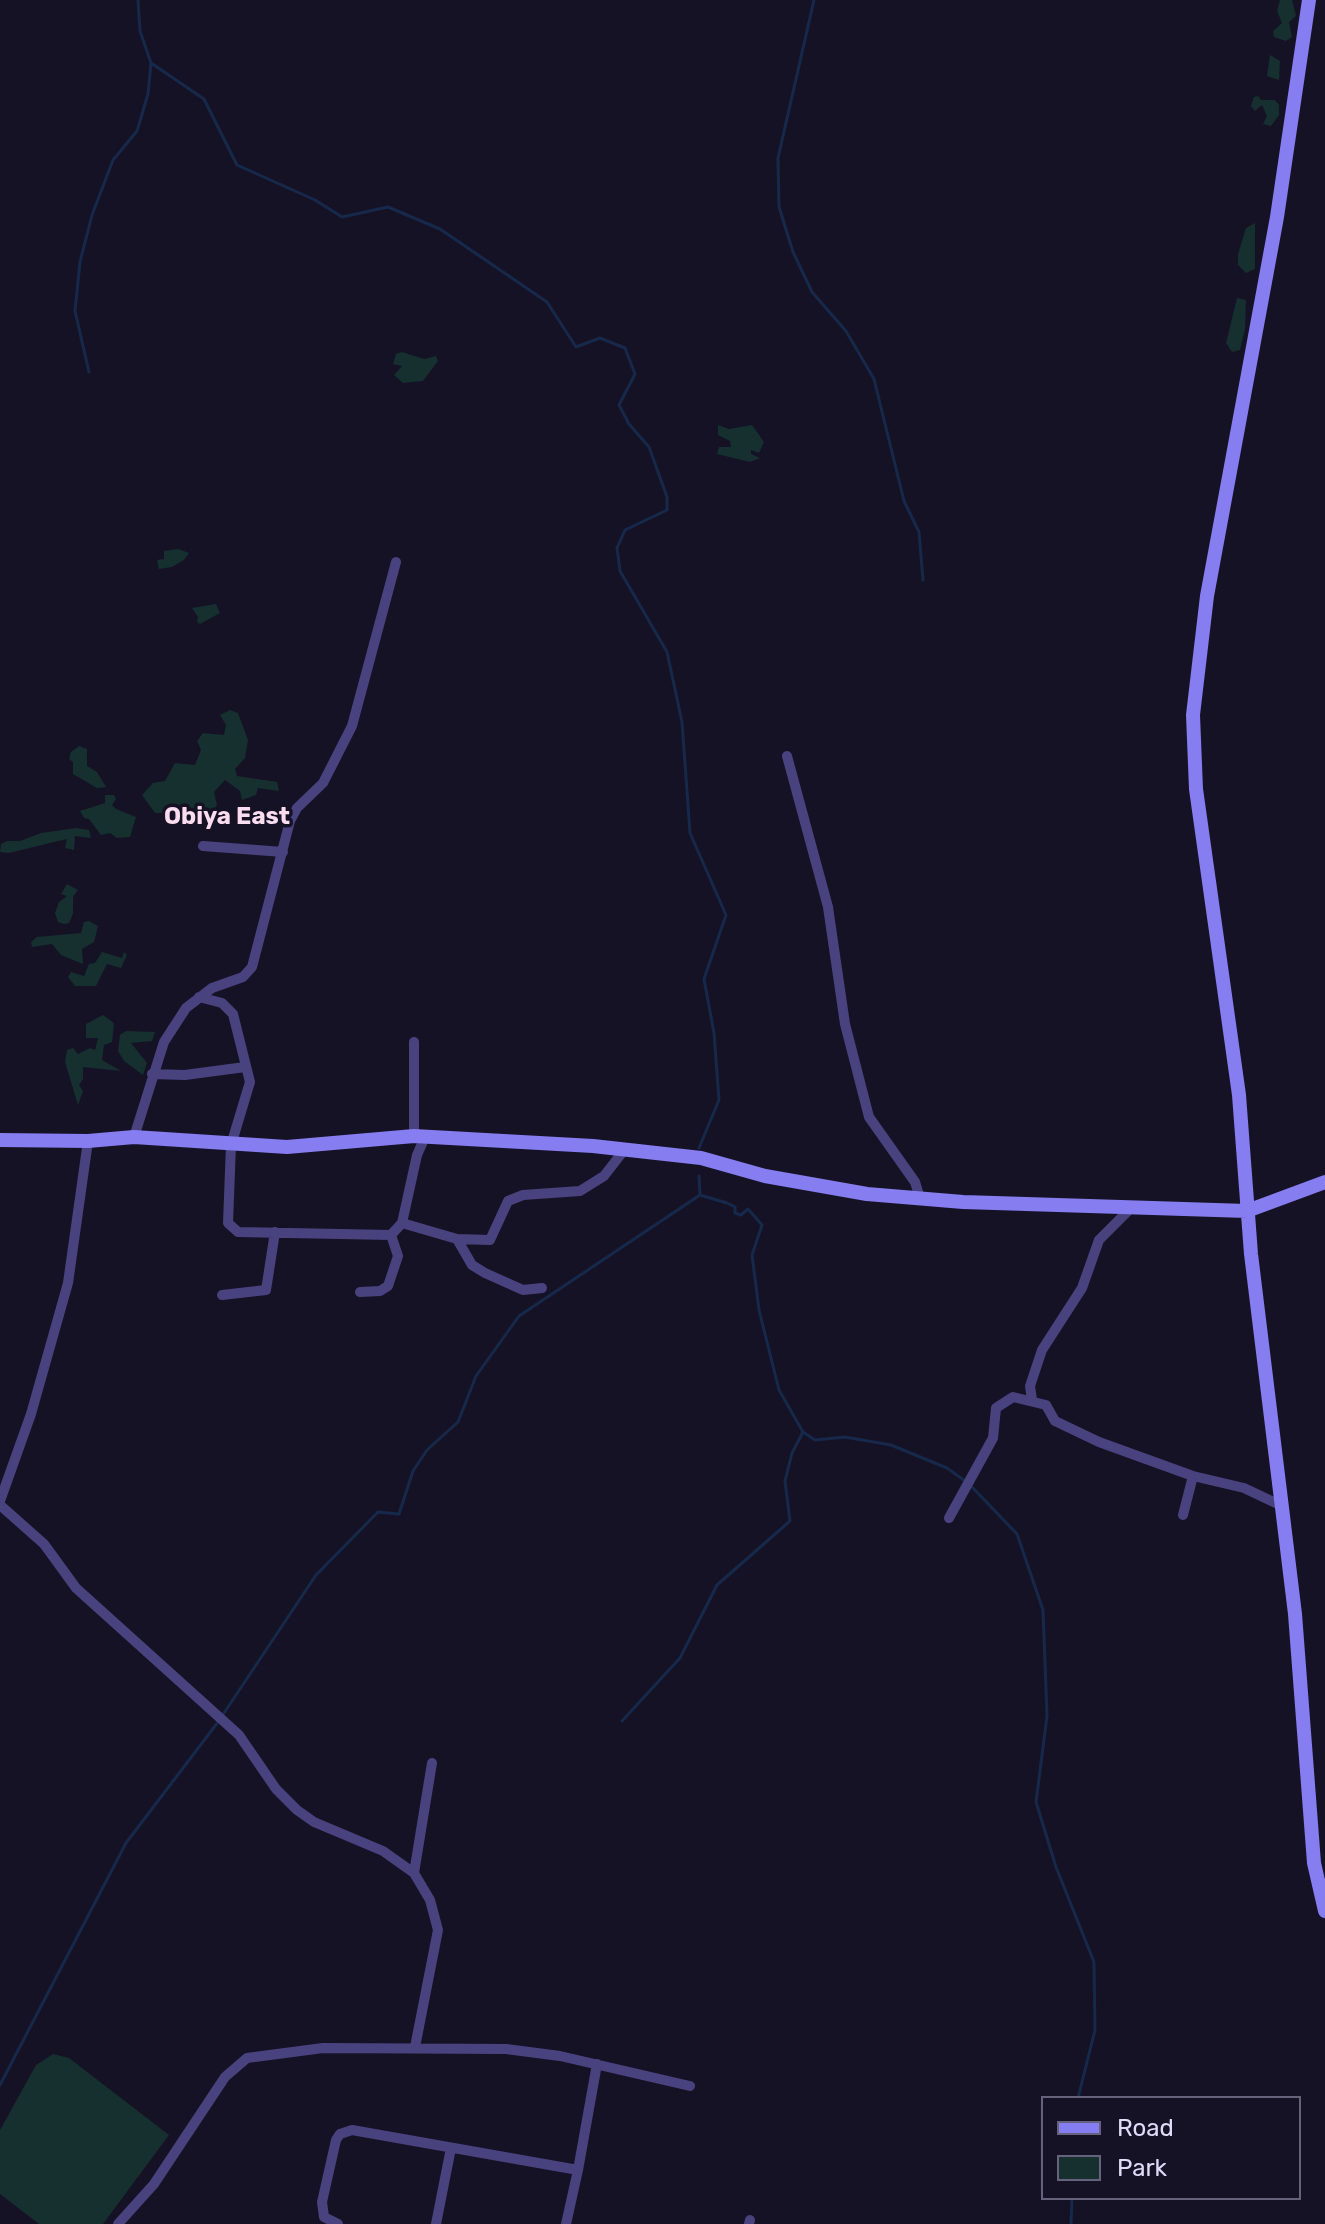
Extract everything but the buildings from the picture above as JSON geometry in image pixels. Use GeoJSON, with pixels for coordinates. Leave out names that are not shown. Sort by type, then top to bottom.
{"type":"FeatureCollection","features":[{"type":"Feature","properties":{"kind":"street"},"geometry":{"type":"LineString","coordinates":[[1309,0],[1277,217],[1207,596],[1193,715],[1196,789],[1239,1095],[1247,1211],[1295,1614],[1314,1863],[1325,1911]]}},
{"type":"Feature","properties":{"kind":"street"},"geometry":{"type":"LineString","coordinates":[[134,1137],[164,1042],[186,1008],[199,997],[243,977],[252,967],[297,808],[323,783],[352,726],[396,562]]}},
{"type":"Feature","properties":{"kind":"street"},"geometry":{"type":"LineString","coordinates":[[787,756],[828,907],[845,1024],[869,1117],[915,1182],[920,1198]]}},
{"type":"Feature","properties":{"kind":"street"},"geometry":{"type":"LineString","coordinates":[[203,846],[283,852]]}},
{"type":"Feature","properties":{"kind":"street"},"geometry":{"type":"LineString","coordinates":[[199,997],[222,1003],[233,1014],[250,1082],[249,1094],[231,1145],[228,1223],[238,1232],[391,1235],[402,1223],[419,1136],[414,1042]]}},
{"type":"Feature","properties":{"kind":"street"},"geometry":{"type":"LineString","coordinates":[[152,1074],[185,1075],[245,1067]]}},
{"type":"Feature","properties":{"kind":"street"},"geometry":{"type":"LineString","coordinates":[[0,1140],[88,1141],[134,1137],[231,1145],[331,1145],[419,1136],[625,1149],[701,1158],[765,1176],[920,1198],[1247,1211],[1325,1182]]}},
{"type":"Feature","properties":{"kind":"street"},"geometry":{"type":"LineString","coordinates":[[88,1141],[68,1283],[34,1402],[0,1499],[44,1544],[76,1588],[239,1735],[276,1789],[297,1810],[314,1822],[383,1851],[414,1873],[430,1900],[438,1930],[415,2047]]}},
{"type":"Feature","properties":{"kind":"street"},"geometry":{"type":"LineString","coordinates":[[402,1223],[457,1239],[490,1240],[508,1201],[523,1195],[580,1191],[604,1176],[625,1149]]}},
{"type":"Feature","properties":{"kind":"street"},"geometry":{"type":"LineString","coordinates":[[1032,1400],[1030,1386],[1042,1350],[1082,1288],[1099,1240],[1132,1207]]}},
{"type":"Feature","properties":{"kind":"street"},"geometry":{"type":"LineString","coordinates":[[222,1295],[266,1290],[275,1232]]}},
{"type":"Feature","properties":{"kind":"street"},"geometry":{"type":"LineString","coordinates":[[360,1292],[380,1291],[388,1286],[398,1256],[391,1235]]}},
{"type":"Feature","properties":{"kind":"street"},"geometry":{"type":"LineString","coordinates":[[457,1239],[472,1265],[485,1273],[523,1290],[542,1288]]}},
{"type":"Feature","properties":{"kind":"street"},"geometry":{"type":"LineString","coordinates":[[949,1518],[993,1438],[996,1408],[1030,1386]]}},
{"type":"Feature","properties":{"kind":"street"},"geometry":{"type":"LineString","coordinates":[[1013,1397],[1046,1405],[1055,1421],[1064,1427],[1193,1476],[1244,1488],[1282,1506]]}},
{"type":"Feature","properties":{"kind":"street"},"geometry":{"type":"LineString","coordinates":[[1183,1515],[1193,1476]]}},
{"type":"Feature","properties":{"kind":"street"},"geometry":{"type":"LineString","coordinates":[[414,1873],[432,1763]]}},
{"type":"Feature","properties":{"kind":"street"},"geometry":{"type":"LineString","coordinates":[[118,2224],[154,2184],[239,2062],[297,2050],[415,2047],[506,2049],[597,2064],[690,2086]]}},
{"type":"Feature","properties":{"kind":"street"},"geometry":{"type":"LineString","coordinates":[[566,2224],[597,2064]]}},
{"type":"Feature","properties":{"kind":"street"},"geometry":{"type":"LineString","coordinates":[[338,2224],[329,2221],[322,2211],[328,2165],[340,2134],[352,2130],[578,2170]]}},
{"type":"Feature","properties":{"kind":"street"},"geometry":{"type":"LineString","coordinates":[[436,2224],[451,2148]]}},
{"type":"Feature","properties":{"kind":"green space"},"geometry":{"type":"Polygon","coordinates":[[[1280,0],[1292,0],[1296,16],[1289,22],[1292,37],[1286,41],[1274,37],[1273,31],[1282,23],[1277,11],[1280,0]]]}},
{"type":"Feature","properties":{"kind":"green space"},"geometry":{"type":"Polygon","coordinates":[[[1270,55],[1280,61],[1279,80],[1267,76],[1270,55]]]}},
{"type":"Feature","properties":{"kind":"green space"},"geometry":{"type":"Polygon","coordinates":[[[1258,96],[1261,100],[1275,100],[1279,105],[1279,115],[1271,126],[1263,124],[1267,116],[1262,105],[1255,111],[1251,106],[1254,97],[1258,96]]]}},
{"type":"Feature","properties":{"kind":"green space"},"geometry":{"type":"Polygon","coordinates":[[[1255,223],[1255,269],[1246,273],[1238,265],[1238,254],[1246,228],[1255,223]]]}},
{"type":"Feature","properties":{"kind":"green space"},"geometry":{"type":"Polygon","coordinates":[[[1237,298],[1246,300],[1245,329],[1240,350],[1232,352],[1226,343],[1237,298]]]}},
{"type":"Feature","properties":{"kind":"green space"},"geometry":{"type":"Polygon","coordinates":[[[402,352],[424,359],[436,356],[438,361],[423,381],[403,383],[394,375],[402,366],[393,364],[396,354],[402,352]]]}},
{"type":"Feature","properties":{"kind":"green space"},"geometry":{"type":"Polygon","coordinates":[[[718,425],[729,429],[752,425],[764,442],[759,453],[751,450],[751,454],[760,458],[750,462],[717,454],[719,447],[731,447],[730,441],[718,435],[718,425]]]}},
{"type":"Feature","properties":{"kind":"green space"},"geometry":{"type":"Polygon","coordinates":[[[178,549],[189,553],[184,560],[172,567],[159,569],[157,560],[164,559],[164,551],[178,549]]]}},
{"type":"Feature","properties":{"kind":"green space"},"geometry":{"type":"Polygon","coordinates":[[[216,604],[220,613],[200,624],[197,622],[198,617],[192,608],[216,604]]]}},
{"type":"Feature","properties":{"kind":"green space"},"geometry":{"type":"Polygon","coordinates":[[[230,710],[238,713],[248,740],[245,758],[235,769],[237,776],[277,782],[279,791],[258,788],[256,795],[242,800],[240,791],[225,780],[214,792],[217,805],[208,819],[169,806],[164,813],[155,813],[142,795],[153,783],[165,781],[175,763],[195,765],[201,750],[197,741],[203,733],[224,735],[226,725],[220,715],[230,710]]]}},
{"type":"Feature","properties":{"kind":"green space"},"geometry":{"type":"Polygon","coordinates":[[[79,746],[87,749],[87,766],[97,772],[106,787],[97,788],[73,774],[73,762],[69,759],[71,752],[79,746]]]}},
{"type":"Feature","properties":{"kind":"green space"},"geometry":{"type":"Polygon","coordinates":[[[105,795],[114,795],[116,799],[112,805],[116,809],[136,817],[130,837],[117,838],[110,833],[101,835],[89,819],[84,818],[80,811],[105,803],[105,795]]]}},
{"type":"Feature","properties":{"kind":"green space"},"geometry":{"type":"Polygon","coordinates":[[[76,828],[89,830],[91,838],[75,836],[74,850],[65,848],[67,839],[9,853],[0,852],[1,844],[7,841],[20,841],[41,833],[76,828]]]}},
{"type":"Feature","properties":{"kind":"green space"},"geometry":{"type":"Polygon","coordinates":[[[67,884],[78,890],[73,897],[73,914],[69,923],[64,924],[58,922],[55,913],[59,902],[67,896],[61,894],[67,884]]]}},
{"type":"Feature","properties":{"kind":"green space"},"geometry":{"type":"Polygon","coordinates":[[[84,922],[98,926],[94,942],[82,949],[83,964],[61,955],[52,944],[32,947],[31,942],[37,937],[81,933],[84,922]]]}},
{"type":"Feature","properties":{"kind":"green space"},"geometry":{"type":"Polygon","coordinates":[[[102,952],[122,958],[124,952],[127,955],[121,968],[107,964],[96,986],[75,986],[68,977],[71,972],[84,976],[89,964],[95,963],[102,952]]]}},
{"type":"Feature","properties":{"kind":"green space"},"geometry":{"type":"Polygon","coordinates":[[[103,1015],[114,1023],[112,1042],[104,1045],[102,1060],[121,1071],[83,1067],[83,1079],[79,1085],[83,1091],[78,1105],[65,1062],[67,1050],[73,1048],[78,1054],[90,1048],[95,1050],[98,1038],[86,1038],[86,1024],[103,1015]]]}},
{"type":"Feature","properties":{"kind":"green space"},"geometry":{"type":"Polygon","coordinates":[[[126,1031],[155,1032],[152,1041],[131,1043],[147,1063],[143,1075],[124,1061],[118,1051],[120,1035],[126,1031]]]}},
{"type":"Feature","properties":{"kind":"green space"},"geometry":{"type":"Polygon","coordinates":[[[53,2054],[69,2058],[169,2135],[103,2224],[39,2224],[0,2194],[0,2130],[36,2065],[53,2054]]]}},
{"type":"Feature","properties":{"kind":"waterway"},"geometry":{"type":"LineString","coordinates":[[138,0],[140,31],[151,63],[204,99],[237,165],[315,200],[342,217],[388,207],[440,229],[547,302],[576,347],[600,338],[625,348],[635,374],[619,405],[629,424],[649,447],[667,497],[667,510],[625,530],[617,548],[620,571],[667,652],[682,722],[690,833],[726,915],[704,979],[714,1033],[719,1100],[699,1148]]}},
{"type":"Feature","properties":{"kind":"waterway"},"geometry":{"type":"LineString","coordinates":[[814,0],[778,158],[779,207],[793,252],[812,292],[846,331],[874,379],[904,501],[919,532],[923,580]]}},
{"type":"Feature","properties":{"kind":"waterway"},"geometry":{"type":"LineString","coordinates":[[89,372],[75,311],[80,262],[92,215],[113,160],[137,131],[148,94],[151,63]]}},
{"type":"Feature","properties":{"kind":"waterway"},"geometry":{"type":"LineString","coordinates":[[699,1176],[700,1195],[727,1203],[741,1215],[748,1209],[762,1225],[752,1255],[759,1310],[779,1390],[803,1432],[815,1440],[845,1437],[891,1445],[947,1468],[965,1481]]}},
{"type":"Feature","properties":{"kind":"waterway"},"geometry":{"type":"LineString","coordinates":[[222,1716],[316,1575],[378,1512],[399,1514],[413,1471],[427,1450],[458,1422],[476,1376],[519,1316],[700,1195]]}},
{"type":"Feature","properties":{"kind":"waterway"},"geometry":{"type":"LineString","coordinates":[[622,1721],[680,1658],[717,1585],[790,1521],[785,1481],[792,1453],[803,1432]]}},
{"type":"Feature","properties":{"kind":"waterway"},"geometry":{"type":"LineString","coordinates":[[971,1486],[1017,1534],[1043,1610],[1047,1716],[1036,1802],[1056,1867],[1094,1962],[1095,2030],[1078,2096]]}},
{"type":"Feature","properties":{"kind":"waterway"},"geometry":{"type":"LineString","coordinates":[[0,2085],[126,1843],[218,1722]]}},
{"type":"Feature","properties":{"kind":"waterway"},"geometry":{"type":"LineString","coordinates":[[1071,2224],[1072,2200]]}},
{"type":"Feature","properties":{"kind":"district","name":"Obiya East"},"geometry":{"type":"Point","coordinates":[227,817]}}]}
